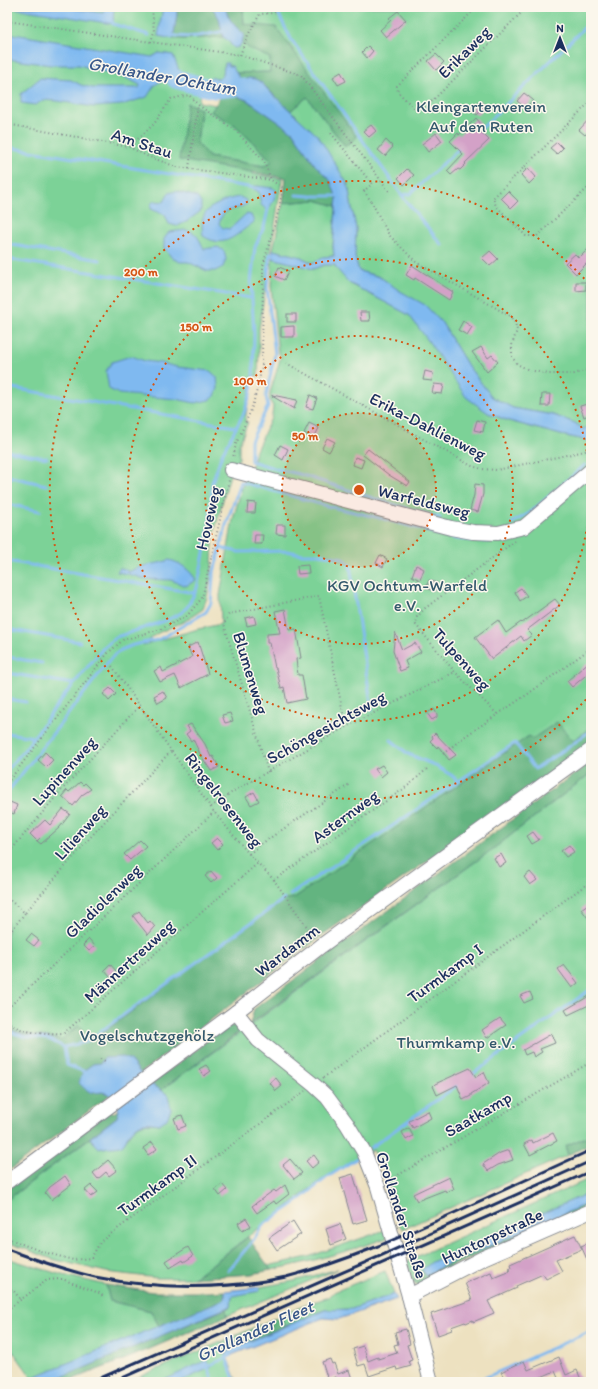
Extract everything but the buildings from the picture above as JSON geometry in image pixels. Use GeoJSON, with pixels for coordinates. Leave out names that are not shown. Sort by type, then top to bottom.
{"type":"FeatureCollection","features":[{"type":"Feature","properties":{"kind":"street","name":"Warfeldsweg"},"geometry":{"type":"LineString","coordinates":[[231,470],[451,528],[473,532],[498,533],[524,527],[591,470]]}},
{"type":"Feature","properties":{"kind":"street","name":"Wardamm"},"geometry":{"type":"LineString","coordinates":[[7,1182],[236,1012],[321,946],[591,750]]}},
{"type":"Feature","properties":{"kind":"street","name":"Grollander Straße"},"geometry":{"type":"LineString","coordinates":[[236,1012],[258,1040],[314,1085],[327,1098],[347,1124],[364,1152],[378,1187],[409,1296],[428,1381]]}},
{"type":"Feature","properties":{"kind":"street","name":"Huntorpstraße"},"geometry":{"type":"LineString","coordinates":[[409,1296],[483,1258],[591,1211]]}},
{"type":"Feature","properties":{"kind":"path"},"geometry":{"type":"LineString","coordinates":[[150,42],[154,32],[152,7]]}},
{"type":"Feature","properties":{"kind":"path","name":"Erikaweg"},"geometry":{"type":"LineString","coordinates":[[477,7],[397,86],[398,92],[418,112],[423,110],[527,7]]}},
{"type":"Feature","properties":{"kind":"path"},"geometry":{"type":"LineString","coordinates":[[240,55],[248,35],[260,14],[274,13],[280,8]]}},
{"type":"Feature","properties":{"kind":"path"},"geometry":{"type":"LineString","coordinates":[[7,21],[240,55],[300,75],[389,191]]}},
{"type":"Feature","properties":{"kind":"path"},"geometry":{"type":"LineString","coordinates":[[129,147],[154,124],[171,99],[189,95],[198,105],[234,130],[264,161],[271,180]]}},
{"type":"Feature","properties":{"kind":"path"},"geometry":{"type":"LineString","coordinates":[[591,101],[493,198],[496,206],[526,236],[537,236],[591,185]]}},
{"type":"Feature","properties":{"kind":"path"},"geometry":{"type":"LineString","coordinates":[[189,168],[198,105]]}},
{"type":"Feature","properties":{"kind":"path","name":"Am Stau"},"geometry":{"type":"LineString","coordinates":[[7,124],[129,147],[147,156],[177,167],[271,180]]}},
{"type":"Feature","properties":{"kind":"path"},"geometry":{"type":"LineString","coordinates":[[331,133],[372,184],[364,191],[389,235],[416,262],[510,316],[515,323],[517,330],[512,345],[512,357],[517,364],[529,370],[549,374],[574,374],[591,369]]}},
{"type":"Feature","properties":{"kind":"path","name":"Hoveweg"},"geometry":{"type":"LineString","coordinates":[[7,783],[107,654],[123,640],[161,629],[187,616],[202,598],[236,444],[257,390],[262,366],[263,266],[279,209],[282,188],[271,180]]}},
{"type":"Feature","properties":{"kind":"path","name":"Erika-Dahlienweg"},"geometry":{"type":"LineString","coordinates":[[286,363],[472,466],[482,469],[497,470],[591,451]]}},
{"type":"Feature","properties":{"kind":"path","name":"Tulpenweg"},"geometry":{"type":"LineString","coordinates":[[497,714],[455,672],[416,625],[417,617],[424,609],[514,543],[524,527]]}},
{"type":"Feature","properties":{"kind":"path","name":"Blumenweg"},"geometry":{"type":"LineString","coordinates":[[268,772],[224,624],[229,614],[319,596],[346,727]]}},
{"type":"Feature","properties":{"kind":"path"},"geometry":{"type":"LineString","coordinates":[[442,754],[464,736],[528,694],[591,648]]}},
{"type":"Feature","properties":{"kind":"path","name":"Ringelrosenweg"},"geometry":{"type":"LineString","coordinates":[[112,666],[214,812],[249,854],[274,880],[321,946]]}},
{"type":"Feature","properties":{"kind":"path","name":"Schöngesichtsweg"},"geometry":{"type":"LineString","coordinates":[[211,807],[234,791],[346,727],[455,672]]}},
{"type":"Feature","properties":{"kind":"path","name":"Lupinenweg"},"geometry":{"type":"LineString","coordinates":[[7,855],[58,794],[140,705]]}},
{"type":"Feature","properties":{"kind":"path","name":"Lilienweg"},"geometry":{"type":"LineString","coordinates":[[7,936],[95,832],[171,751]]}},
{"type":"Feature","properties":{"kind":"path","name":"Asternweg"},"geometry":{"type":"LineString","coordinates":[[274,880],[409,785],[427,769]]}},
{"type":"Feature","properties":{"kind":"path"},"geometry":{"type":"LineString","coordinates":[[249,854],[261,844],[350,784]]}},
{"type":"Feature","properties":{"kind":"path","name":"Gladiolenweg"},"geometry":{"type":"LineString","coordinates":[[8,1008],[214,812]]}},
{"type":"Feature","properties":{"kind":"path","name":"Männertreuweg"},"geometry":{"type":"LineString","coordinates":[[8,1008],[7,1016],[9,1022],[16,1027],[55,1035],[63,1034],[258,863]]}},
{"type":"Feature","properties":{"kind":"path","name":"Turmkamp I"},"geometry":{"type":"LineString","coordinates":[[314,1085],[591,881]]}},
{"type":"Feature","properties":{"kind":"path"},"geometry":{"type":"LineString","coordinates":[[7,898],[26,913]]}},
{"type":"Feature","properties":{"kind":"path"},"geometry":{"type":"LineString","coordinates":[[100,1059],[105,1061],[104,1064]]}},
{"type":"Feature","properties":{"kind":"path","name":"Saatkamp"},"geometry":{"type":"LineString","coordinates":[[378,1187],[591,1062]]}},
{"type":"Feature","properties":{"kind":"path","name":"Turmkamp II"},"geometry":{"type":"LineString","coordinates":[[7,1238],[40,1251],[73,1260],[90,1258],[102,1240],[314,1085]]}},
{"type":"Feature","properties":{"kind":"path"},"geometry":{"type":"LineString","coordinates":[[7,1310],[48,1280],[62,1279],[99,1293],[104,1297]]}},
{"type":"Feature","properties":{"kind":"path"},"geometry":{"type":"LineString","coordinates":[[7,1288],[13,1290],[21,1300]]}},
{"type":"Feature","properties":{"kind":"green space","name":"KGV Ochtum-Warfeld e.V."},"geometry":{"type":"Polygon","coordinates":[[[7,7],[166,7],[158,36],[184,39],[223,37],[229,40],[231,45],[239,47],[242,42],[250,49],[270,58],[270,72],[236,73],[232,66],[228,66],[225,63],[223,75],[219,78],[211,78],[211,80],[199,78],[199,76],[180,73],[172,55],[159,53],[152,57],[167,82],[200,88],[199,102],[216,105],[212,112],[235,125],[272,161],[265,166],[209,157],[197,143],[201,109],[182,160],[253,172],[253,174],[282,179],[259,329],[258,376],[252,375],[245,422],[248,422],[239,445],[239,459],[233,464],[213,536],[212,568],[207,597],[203,609],[185,621],[158,633],[143,645],[221,624],[220,595],[233,519],[244,481],[272,416],[273,406],[270,401],[270,393],[281,356],[278,352],[271,286],[272,258],[313,269],[324,265],[335,265],[349,283],[409,315],[488,413],[509,421],[561,435],[591,441],[591,727],[573,741],[532,740],[529,736],[294,898],[281,900],[92,1041],[61,1040],[26,1034],[7,1028],[7,7]]]}},
{"type":"Feature","properties":{"kind":"green space"},"geometry":{"type":"Polygon","coordinates":[[[176,7],[212,7],[219,18],[223,37],[173,39],[177,14],[176,7]]]}},
{"type":"Feature","properties":{"kind":"green space"},"geometry":{"type":"Polygon","coordinates":[[[225,7],[245,7],[243,9],[244,24],[276,27],[357,137],[345,146],[307,97],[290,111],[261,82],[251,79],[241,81],[236,73],[270,72],[270,58],[250,49],[242,42],[243,34],[232,22],[225,7]]]}},
{"type":"Feature","properties":{"kind":"green space","name":"Kleingartenverein Auf den Ruten"},"geometry":{"type":"Polygon","coordinates":[[[245,7],[591,7],[591,426],[583,429],[575,423],[553,415],[513,408],[492,397],[468,366],[442,323],[380,277],[359,271],[355,257],[356,228],[348,185],[295,114],[290,111],[307,97],[345,146],[357,137],[244,23],[243,9],[245,7]]]}},
{"type":"Feature","properties":{"kind":"green space"},"geometry":{"type":"Polygon","coordinates":[[[224,91],[247,100],[293,132],[315,165],[330,180],[337,198],[336,206],[316,200],[283,203],[286,178],[179,160],[187,103],[201,109],[197,143],[209,157],[264,166],[272,161],[235,125],[211,112],[224,91]]]}},
{"type":"Feature","properties":{"kind":"green space"},"geometry":{"type":"Polygon","coordinates":[[[316,200],[336,206],[333,246],[334,256],[323,257],[313,263],[301,257],[273,250],[283,203],[316,200]]]}},
{"type":"Feature","properties":{"kind":"green space","name":"Vogelschutzgehölz"},"geometry":{"type":"Polygon","coordinates":[[[557,722],[573,741],[591,727],[591,744],[321,936],[141,1073],[130,1060],[104,1058],[101,1063],[93,1064],[92,1093],[103,1092],[110,1095],[7,1172],[7,1028],[20,1033],[61,1040],[79,1025],[92,1041],[281,900],[294,898],[529,736],[532,739],[557,722]]]}},
{"type":"Feature","properties":{"kind":"green space"},"geometry":{"type":"Polygon","coordinates":[[[591,762],[591,773],[493,849],[250,1024],[254,1009],[591,762]]]}},
{"type":"Feature","properties":{"kind":"green space","name":"Thurmkamp e.V."},"geometry":{"type":"Polygon","coordinates":[[[591,773],[591,1135],[565,1146],[568,1155],[403,1229],[399,1225],[399,1216],[384,1169],[373,1150],[324,1178],[194,1278],[158,1278],[106,1272],[52,1259],[7,1242],[7,1200],[90,1138],[94,1143],[104,1148],[123,1144],[137,1126],[146,1123],[159,1124],[168,1095],[161,1090],[493,849],[591,773]]]}},
{"type":"Feature","properties":{"kind":"green space"},"geometry":{"type":"Polygon","coordinates":[[[238,1025],[243,1029],[161,1090],[151,1084],[225,1027],[238,1025]]]}},
{"type":"Feature","properties":{"kind":"green space"},"geometry":{"type":"Polygon","coordinates":[[[111,1110],[113,1113],[119,1110],[117,1117],[7,1200],[7,1189],[111,1110]]]}},
{"type":"Feature","properties":{"kind":"green space"},"geometry":{"type":"Polygon","coordinates":[[[591,1135],[591,1144],[568,1155],[565,1146],[591,1135]]]}},
{"type":"Feature","properties":{"kind":"green space"},"geometry":{"type":"Polygon","coordinates":[[[591,1178],[591,1192],[432,1262],[412,1281],[407,1261],[591,1178]]]}},
{"type":"Feature","properties":{"kind":"green space"},"geometry":{"type":"Polygon","coordinates":[[[591,1202],[591,1205],[450,1267],[418,1286],[412,1281],[422,1270],[427,1276],[441,1267],[591,1202]]]}},
{"type":"Feature","properties":{"kind":"green space"},"geometry":{"type":"Polygon","coordinates":[[[385,1230],[387,1238],[358,1247],[315,1260],[271,1270],[268,1266],[308,1257],[385,1230]]]}},
{"type":"Feature","properties":{"kind":"green space"},"geometry":{"type":"Polygon","coordinates":[[[248,1237],[271,1270],[252,1274],[194,1278],[248,1237]]]}},
{"type":"Feature","properties":{"kind":"green space"},"geometry":{"type":"Polygon","coordinates":[[[7,1256],[13,1260],[59,1274],[106,1285],[110,1301],[151,1311],[159,1326],[32,1378],[7,1343],[7,1256]]]}},
{"type":"Feature","properties":{"kind":"green space"},"geometry":{"type":"Polygon","coordinates":[[[338,1269],[227,1316],[226,1309],[231,1306],[232,1296],[259,1291],[260,1287],[294,1281],[338,1269]]]}},
{"type":"Feature","properties":{"kind":"green space"},"geometry":{"type":"Polygon","coordinates":[[[385,1271],[394,1294],[352,1309],[324,1310],[285,1326],[280,1316],[329,1297],[334,1292],[385,1271]]]}},
{"type":"Feature","properties":{"kind":"green space"},"geometry":{"type":"Polygon","coordinates":[[[106,1285],[153,1292],[225,1291],[225,1299],[159,1326],[151,1311],[110,1301],[106,1285]]]}},
{"type":"Feature","properties":{"kind":"green space"},"geometry":{"type":"Polygon","coordinates":[[[226,1309],[227,1316],[131,1357],[66,1382],[47,1382],[226,1309]]]}},
{"type":"Feature","properties":{"kind":"green space"},"geometry":{"type":"Polygon","coordinates":[[[280,1316],[285,1326],[229,1350],[226,1354],[221,1342],[280,1316]]]}},
{"type":"Feature","properties":{"kind":"green space"},"geometry":{"type":"Polygon","coordinates":[[[221,1342],[237,1382],[127,1382],[221,1342]]]}},
{"type":"Feature","properties":{"kind":"water"},"geometry":{"type":"Polygon","coordinates":[[[7,7],[62,7],[103,13],[105,7],[114,7],[113,24],[7,7]]]}},
{"type":"Feature","properties":{"kind":"water"},"geometry":{"type":"Polygon","coordinates":[[[163,7],[176,7],[177,14],[173,39],[158,36],[163,7]]]}},
{"type":"Feature","properties":{"kind":"water"},"geometry":{"type":"Polygon","coordinates":[[[212,7],[225,7],[232,22],[244,34],[239,47],[234,48],[223,37],[219,18],[212,7]]]}},
{"type":"Feature","properties":{"kind":"water","name":"Grollander Ochtum"},"geometry":{"type":"Polygon","coordinates":[[[7,33],[152,57],[159,53],[173,55],[180,73],[199,76],[199,78],[210,80],[211,78],[219,78],[223,75],[225,63],[228,63],[228,66],[232,66],[241,81],[249,78],[261,82],[319,137],[348,185],[356,228],[355,257],[359,271],[380,277],[400,291],[425,305],[442,323],[468,366],[492,397],[513,408],[553,415],[575,423],[583,429],[591,426],[591,441],[561,435],[509,421],[488,413],[466,397],[409,315],[349,283],[335,265],[324,265],[313,269],[272,258],[273,250],[301,257],[312,263],[323,257],[334,256],[333,246],[337,198],[330,180],[315,165],[293,132],[247,100],[224,91],[215,90],[215,87],[219,88],[220,86],[198,83],[201,85],[200,88],[161,81],[154,86],[147,97],[121,105],[94,107],[43,100],[36,105],[21,103],[21,94],[40,78],[71,80],[92,88],[139,88],[140,85],[124,77],[79,65],[51,65],[7,59],[7,33]]]}},
{"type":"Feature","properties":{"kind":"water"},"geometry":{"type":"Polygon","coordinates":[[[257,186],[273,188],[277,191],[268,210],[261,205],[259,192],[250,187],[257,186]]]}},
{"type":"Feature","properties":{"kind":"water"},"geometry":{"type":"Polygon","coordinates":[[[176,191],[197,197],[201,203],[201,211],[186,222],[177,226],[169,224],[165,215],[151,209],[151,204],[154,201],[164,202],[169,193],[176,191]]]}},
{"type":"Feature","properties":{"kind":"water"},"geometry":{"type":"Polygon","coordinates":[[[240,197],[246,200],[247,204],[223,214],[219,224],[223,228],[230,229],[246,214],[251,215],[254,222],[235,236],[224,241],[218,242],[203,236],[202,225],[206,213],[213,207],[226,200],[240,197]]]}},
{"type":"Feature","properties":{"kind":"water"},"geometry":{"type":"Polygon","coordinates":[[[186,230],[195,234],[204,249],[218,247],[224,251],[226,259],[223,267],[215,271],[207,271],[188,262],[180,262],[172,258],[164,248],[164,239],[169,232],[186,230]]]}},
{"type":"Feature","properties":{"kind":"water"},"geometry":{"type":"Polygon","coordinates":[[[131,356],[145,361],[210,371],[217,377],[218,388],[215,396],[209,400],[195,403],[176,399],[119,394],[109,389],[106,371],[112,362],[131,356]]]}},
{"type":"Feature","properties":{"kind":"water"},"geometry":{"type":"Polygon","coordinates":[[[169,560],[185,567],[196,580],[186,586],[171,580],[145,579],[117,572],[120,568],[129,572],[138,567],[169,560]]]}},
{"type":"Feature","properties":{"kind":"water"},"geometry":{"type":"Polygon","coordinates":[[[123,1057],[130,1060],[149,1084],[155,1086],[168,1095],[171,1109],[167,1119],[159,1124],[144,1123],[137,1126],[122,1145],[99,1148],[90,1138],[117,1117],[119,1110],[109,1094],[103,1092],[92,1093],[79,1083],[83,1071],[93,1064],[101,1063],[104,1058],[123,1057]]]}},
{"type":"Feature","properties":{"kind":"water"},"geometry":{"type":"Polygon","coordinates":[[[591,1192],[591,1202],[441,1267],[427,1276],[422,1270],[432,1262],[591,1192]]]}},
{"type":"Feature","properties":{"kind":"water"},"geometry":{"type":"Polygon","coordinates":[[[260,1287],[260,1291],[232,1296],[231,1306],[72,1373],[47,1382],[21,1382],[225,1299],[225,1291],[260,1287]]]}},
{"type":"Feature","properties":{"kind":"water"},"geometry":{"type":"Polygon","coordinates":[[[394,1294],[397,1299],[339,1319],[323,1318],[227,1357],[226,1354],[229,1350],[325,1310],[352,1309],[394,1294]]]}},
{"type":"Feature","properties":{"kind":"water"},"geometry":{"type":"Polygon","coordinates":[[[207,1360],[212,1367],[179,1382],[160,1382],[207,1360]]]}},
{"type":"Feature","properties":{"kind":"waterway"},"geometry":{"type":"LineString","coordinates":[[275,7],[291,39],[326,89],[406,201],[442,245]]}},
{"type":"Feature","properties":{"kind":"waterway"},"geometry":{"type":"LineString","coordinates":[[278,13],[286,7]]}},
{"type":"Feature","properties":{"kind":"waterway"},"geometry":{"type":"LineString","coordinates":[[112,21],[113,24],[149,35]]}},
{"type":"Feature","properties":{"kind":"waterway"},"geometry":{"type":"LineString","coordinates":[[478,132],[591,21]]}},
{"type":"Feature","properties":{"kind":"waterway"},"geometry":{"type":"LineString","coordinates":[[171,35],[191,37],[225,31]]}},
{"type":"Feature","properties":{"kind":"waterway","name":"Grollander Ochtum"},"geometry":{"type":"LineString","coordinates":[[176,79],[215,89],[240,87]]}},
{"type":"Feature","properties":{"kind":"waterway"},"geometry":{"type":"LineString","coordinates":[[7,147],[254,188]]}},
{"type":"Feature","properties":{"kind":"waterway"},"geometry":{"type":"LineString","coordinates":[[401,195],[410,194],[460,148]]}},
{"type":"Feature","properties":{"kind":"waterway"},"geometry":{"type":"LineString","coordinates":[[296,195],[338,196]]}},
{"type":"Feature","properties":{"kind":"waterway"},"geometry":{"type":"LineString","coordinates":[[7,770],[104,647],[116,637],[165,621],[181,613],[188,606],[197,588],[210,523],[212,483],[222,454],[244,413],[253,380],[254,334],[251,282],[255,247],[264,227],[269,205]]}},
{"type":"Feature","properties":{"kind":"waterway"},"geometry":{"type":"LineString","coordinates":[[7,244],[100,260]]}},
{"type":"Feature","properties":{"kind":"waterway"},"geometry":{"type":"LineString","coordinates":[[274,255],[270,254],[267,287],[275,354],[266,396],[268,406],[251,441],[251,461],[299,474],[440,518]]}},
{"type":"Feature","properties":{"kind":"waterway"},"geometry":{"type":"LineString","coordinates":[[7,259],[251,298]]}},
{"type":"Feature","properties":{"kind":"waterway"},"geometry":{"type":"LineString","coordinates":[[7,387],[235,427]]}},
{"type":"Feature","properties":{"kind":"waterway"},"geometry":{"type":"LineString","coordinates":[[7,451],[47,458]]}},
{"type":"Feature","properties":{"kind":"waterway"},"geometry":{"type":"LineString","coordinates":[[512,523],[531,512],[585,465]]}},
{"type":"Feature","properties":{"kind":"waterway"},"geometry":{"type":"LineString","coordinates":[[7,476],[46,485]]}},
{"type":"Feature","properties":{"kind":"waterway"},"geometry":{"type":"LineString","coordinates":[[7,793],[112,657],[121,650],[133,645],[157,640],[206,612],[211,603],[213,576],[226,525],[241,482],[327,506],[380,518],[457,539],[488,541]]}},
{"type":"Feature","properties":{"kind":"waterway"},"geometry":{"type":"LineString","coordinates":[[7,504],[40,511]]}},
{"type":"Feature","properties":{"kind":"waterway"},"geometry":{"type":"LineString","coordinates":[[220,548],[239,552],[287,551],[302,554],[319,554],[343,558],[350,565],[372,710]]}},
{"type":"Feature","properties":{"kind":"waterway"},"geometry":{"type":"LineString","coordinates":[[7,561],[195,593]]}},
{"type":"Feature","properties":{"kind":"waterway"},"geometry":{"type":"LineString","coordinates":[[7,629],[80,642]]}},
{"type":"Feature","properties":{"kind":"waterway"},"geometry":{"type":"LineString","coordinates":[[7,657],[42,663]]}},
{"type":"Feature","properties":{"kind":"waterway"},"geometry":{"type":"LineString","coordinates":[[7,673],[74,684]]}},
{"type":"Feature","properties":{"kind":"waterway"},"geometry":{"type":"LineString","coordinates":[[7,699],[26,702]]}},
{"type":"Feature","properties":{"kind":"waterway"},"geometry":{"type":"LineString","coordinates":[[290,895],[515,743],[535,769],[591,730]]}},
{"type":"Feature","properties":{"kind":"waterway"},"geometry":{"type":"LineString","coordinates":[[7,733],[33,737]]}},
{"type":"Feature","properties":{"kind":"waterway"},"geometry":{"type":"LineString","coordinates":[[391,740],[408,754],[432,764],[458,781]]}},
{"type":"Feature","properties":{"kind":"waterway"},"geometry":{"type":"LineString","coordinates":[[64,1047],[86,1042],[284,899]]}},
{"type":"Feature","properties":{"kind":"waterway"},"geometry":{"type":"LineString","coordinates":[[470,1076],[591,989]]}},
{"type":"Feature","properties":{"kind":"waterway"},"geometry":{"type":"LineString","coordinates":[[7,1031],[26,1037],[48,1039],[64,1047],[67,1065],[83,1071]]}},
{"type":"Feature","properties":{"kind":"waterway"},"geometry":{"type":"LineString","coordinates":[[370,1148],[459,1084]]}},
{"type":"Feature","properties":{"kind":"waterway"},"geometry":{"type":"LineString","coordinates":[[228,1271],[254,1239],[263,1225],[298,1201],[326,1178],[359,1157]]}},
{"type":"Feature","properties":{"kind":"waterway"},"geometry":{"type":"LineString","coordinates":[[475,1382],[591,1331]]}},
{"type":"Feature","properties":{"kind":"waterway","name":"Grollander Fleet"},"geometry":{"type":"LineString","coordinates":[[208,1366],[230,1356]]}},
{"type":"Feature","properties":{"kind":"waterway"},"geometry":{"type":"LineString","coordinates":[[226,1357],[235,1382]]}},
{"type":"Feature","properties":{"kind":"waterway"},"geometry":{"type":"LineString","coordinates":[[208,1366],[213,1382]]}},
{"type":"Feature","properties":{"kind":"railway"},"geometry":{"type":"LineString","coordinates":[[7,1249],[40,1261],[95,1277],[141,1284],[166,1286],[215,1286],[264,1281],[308,1271],[394,1240],[591,1150]]}},
{"type":"Feature","properties":{"kind":"railway"},"geometry":{"type":"LineString","coordinates":[[91,1382],[380,1256],[591,1161]]}},
{"type":"Feature","properties":{"kind":"railway"},"geometry":{"type":"LineString","coordinates":[[113,1382],[591,1171]]}}]}
